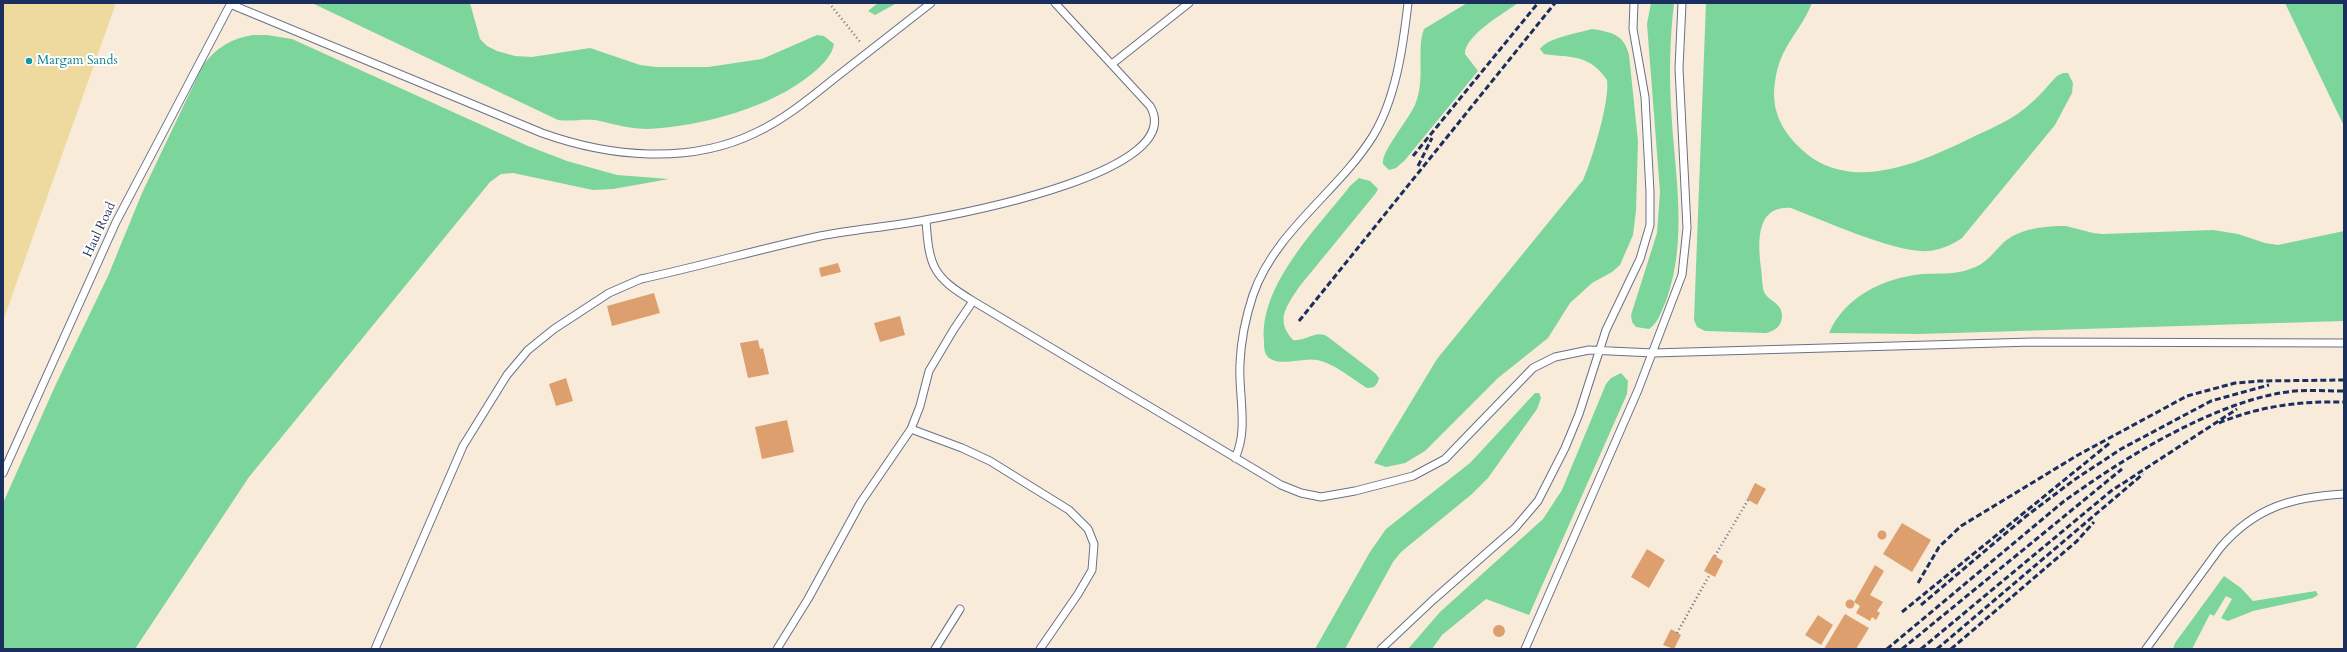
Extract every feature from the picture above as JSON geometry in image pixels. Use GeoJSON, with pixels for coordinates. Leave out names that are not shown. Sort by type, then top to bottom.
{"type":"FeatureCollection","features":[{"type":"Feature","properties":{"kind":"lane"},"geometry":{"type":"LineString","coordinates":[[231,4],[569,143],[623,153],[674,153],[717,146],[743,138],[792,112],[931,3]]}},
{"type":"Feature","properties":{"kind":"lane"},"geometry":{"type":"LineString","coordinates":[[375,649],[463,446],[507,375],[539,340],[594,302],[630,282],[821,236],[926,220],[1022,197],[1077,181],[1115,165],[1136,151],[1150,137],[1155,126],[1155,118],[1150,106],[1055,3]]}},
{"type":"Feature","properties":{"kind":"lane"},"geometry":{"type":"LineString","coordinates":[[1112,64],[1189,3]]}},
{"type":"Feature","properties":{"kind":"lane"},"geometry":{"type":"LineString","coordinates":[[1235,458],[1241,440],[1240,387],[1242,340],[1257,285],[1287,238],[1360,153],[1379,125],[1392,88],[1408,3]]}},
{"type":"Feature","properties":{"kind":"lane"},"geometry":{"type":"LineString","coordinates":[[1380,649],[1514,528],[1538,501],[1566,448],[1606,330],[1640,260],[1650,225],[1650,192],[1645,97],[1633,29],[1634,3]]}},
{"type":"Feature","properties":{"kind":"lane"},"geometry":{"type":"LineString","coordinates":[[1525,649],[1653,353],[1679,286],[1686,246],[1686,205],[1679,68],[1682,3]]}},
{"type":"Feature","properties":{"kind":"lane","name":"Haul Road"},"geometry":{"type":"LineString","coordinates":[[3,473],[116,222],[231,4]]}},
{"type":"Feature","properties":{"kind":"lane"},"geometry":{"type":"LineString","coordinates":[[926,220],[928,250],[934,269],[946,283],[973,301],[1281,485],[1312,496],[1349,492],[1413,476],[1444,459],[1534,368],[1555,356],[1600,350],[1653,353],[2032,342],[2344,343]]}},
{"type":"Feature","properties":{"kind":"lane"},"geometry":{"type":"LineString","coordinates":[[777,649],[808,599],[861,502],[911,429],[919,411],[929,371],[950,334],[973,301]]}},
{"type":"Feature","properties":{"kind":"lane"},"geometry":{"type":"LineString","coordinates":[[911,429],[962,448],[990,461],[1069,510],[1088,529],[1094,544],[1092,570],[1082,589],[1040,649]]}},
{"type":"Feature","properties":{"kind":"lane"},"geometry":{"type":"LineString","coordinates":[[2146,649],[2220,548],[2232,534],[2252,518],[2282,503],[2318,496],[2344,494]]}},
{"type":"Feature","properties":{"kind":"lane"},"geometry":{"type":"LineString","coordinates":[[935,649],[960,609]]}},
{"type":"Feature","properties":{"kind":"path"},"geometry":{"type":"LineString","coordinates":[[829,3],[868,52]]}},
{"type":"Feature","properties":{"kind":"path"},"geometry":{"type":"LineString","coordinates":[[1715,556],[1748,500]]}},
{"type":"Feature","properties":{"kind":"path"},"geometry":{"type":"LineString","coordinates":[[1677,632],[1710,574]]}},
{"type":"Feature","properties":{"kind":"green space"},"geometry":{"type":"Polygon","coordinates":[[[312,3],[470,3],[480,39],[487,46],[497,51],[515,56],[532,57],[590,48],[640,65],[656,67],[708,67],[762,59],[817,35],[824,36],[834,44],[829,56],[813,73],[777,96],[757,105],[735,113],[691,124],[642,129],[595,120],[558,120],[312,3]]]}},
{"type":"Feature","properties":{"kind":"green space"},"geometry":{"type":"Polygon","coordinates":[[[878,3],[897,3],[875,15],[868,11],[878,3]]]}},
{"type":"Feature","properties":{"kind":"green space"},"geometry":{"type":"Polygon","coordinates":[[[1467,3],[1518,3],[1486,26],[1471,40],[1466,47],[1465,54],[1478,71],[1405,160],[1396,168],[1389,170],[1383,164],[1383,159],[1412,111],[1418,95],[1421,75],[1421,46],[1424,29],[1467,3]]]}},
{"type":"Feature","properties":{"kind":"green space"},"geometry":{"type":"Polygon","coordinates":[[[1651,3],[1674,3],[1670,80],[1677,180],[1678,229],[1677,253],[1673,277],[1661,313],[1649,329],[1636,327],[1632,322],[1631,315],[1657,233],[1660,192],[1647,24],[1651,3]]]}},
{"type":"Feature","properties":{"kind":"green space"},"geometry":{"type":"Polygon","coordinates":[[[1706,3],[1812,3],[1781,58],[1775,82],[1774,100],[1778,117],[1792,140],[1818,162],[1839,170],[1862,172],[1884,170],[1908,165],[1952,147],[2010,119],[2037,98],[2057,76],[2063,73],[2068,73],[2073,83],[2072,93],[2055,125],[1962,238],[1946,247],[1937,250],[1915,251],[1880,242],[1791,208],[1779,209],[1771,213],[1765,219],[1761,228],[1759,248],[1762,283],[1766,295],[1780,308],[1782,316],[1781,323],[1774,330],[1765,333],[1705,331],[1697,327],[1694,320],[1706,3]]]}},
{"type":"Feature","properties":{"kind":"green space"},"geometry":{"type":"Polygon","coordinates":[[[2285,3],[2344,3],[2344,126],[2285,3]]]}},
{"type":"Feature","properties":{"kind":"green space"},"geometry":{"type":"Polygon","coordinates":[[[1592,29],[1605,31],[1616,35],[1624,42],[1629,55],[1638,141],[1636,211],[1633,235],[1620,265],[1612,272],[1592,283],[1570,303],[1548,338],[1498,378],[1425,451],[1405,463],[1386,467],[1374,463],[1437,359],[1583,180],[1591,159],[1603,116],[1606,102],[1607,80],[1587,61],[1572,57],[1544,54],[1540,49],[1544,45],[1556,39],[1592,29]]]}},
{"type":"Feature","properties":{"kind":"green space"},"geometry":{"type":"Polygon","coordinates":[[[253,35],[267,35],[292,39],[528,146],[567,161],[617,175],[669,179],[613,189],[593,190],[513,173],[501,174],[490,182],[249,477],[135,649],[3,649],[3,503],[56,384],[108,276],[142,193],[203,65],[213,54],[231,41],[253,35]]]}},
{"type":"Feature","properties":{"kind":"green space"},"geometry":{"type":"Polygon","coordinates":[[[1359,178],[1370,181],[1378,189],[1376,193],[1299,287],[1287,307],[1284,314],[1284,320],[1288,333],[1293,340],[1319,334],[1324,335],[1375,373],[1379,378],[1375,386],[1370,388],[1367,388],[1330,364],[1317,360],[1311,359],[1286,362],[1274,361],[1266,354],[1264,346],[1265,320],[1271,299],[1281,278],[1307,238],[1350,186],[1359,178]]]}},
{"type":"Feature","properties":{"kind":"green space"},"geometry":{"type":"Polygon","coordinates":[[[2066,226],[2103,234],[2213,230],[2238,234],[2265,243],[2278,245],[2344,231],[2344,321],[1920,334],[1829,333],[1836,320],[1855,299],[1880,285],[1908,276],[1964,271],[1976,267],[1985,261],[2003,243],[2017,234],[2041,227],[2066,226]]]}},
{"type":"Feature","properties":{"kind":"green space"},"geometry":{"type":"Polygon","coordinates":[[[1621,373],[1628,381],[1627,394],[1529,615],[1486,599],[1442,635],[1432,649],[1408,649],[1440,612],[1543,519],[1562,490],[1606,384],[1611,378],[1621,373]]]}},
{"type":"Feature","properties":{"kind":"green space"},"geometry":{"type":"Polygon","coordinates":[[[1535,393],[1539,393],[1541,398],[1537,409],[1488,478],[1472,494],[1401,552],[1393,562],[1345,649],[1315,649],[1370,552],[1386,529],[1470,463],[1535,393]]]}},
{"type":"Feature","properties":{"kind":"green space"},"geometry":{"type":"Polygon","coordinates":[[[2224,576],[2241,588],[2253,601],[2316,591],[2318,595],[2313,598],[2253,611],[2228,621],[2221,618],[2232,599],[2226,596],[2214,616],[2210,614],[2192,649],[2173,649],[2175,643],[2224,576]]]}},
{"type":"Feature","properties":{"kind":"sand"},"geometry":{"type":"Polygon","coordinates":[[[3,3],[116,3],[3,321],[3,3]]]}},
{"type":"Feature","properties":{"kind":"building"},"geometry":{"type":"Polygon","coordinates":[[[838,263],[841,272],[821,277],[819,268],[838,263]]]}},
{"type":"Feature","properties":{"kind":"building"},"geometry":{"type":"Polygon","coordinates":[[[654,293],[660,313],[612,326],[607,306],[654,293]]]}},
{"type":"Feature","properties":{"kind":"building"},"geometry":{"type":"Polygon","coordinates":[[[900,316],[905,335],[880,342],[874,323],[900,316]]]}},
{"type":"Feature","properties":{"kind":"building"},"geometry":{"type":"Polygon","coordinates":[[[758,340],[760,349],[763,348],[769,374],[748,378],[740,343],[758,340]]]}},
{"type":"Feature","properties":{"kind":"building"},"geometry":{"type":"Polygon","coordinates":[[[566,378],[573,401],[556,406],[549,384],[566,378]]]}},
{"type":"Feature","properties":{"kind":"building"},"geometry":{"type":"Polygon","coordinates":[[[787,420],[794,452],[762,459],[755,427],[787,420]]]}},
{"type":"Feature","properties":{"kind":"building"},"geometry":{"type":"Polygon","coordinates":[[[1755,483],[1766,489],[1757,505],[1747,499],[1755,483]]]}},
{"type":"Feature","properties":{"kind":"building"},"geometry":{"type":"Polygon","coordinates":[[[1902,523],[1931,540],[1912,572],[1883,554],[1902,523]]]}},
{"type":"Feature","properties":{"kind":"building"},"geometry":{"type":"Polygon","coordinates":[[[1882,530],[1887,535],[1882,540],[1877,535],[1882,530]]]}},
{"type":"Feature","properties":{"kind":"building"},"geometry":{"type":"Polygon","coordinates":[[[1647,549],[1665,560],[1649,588],[1631,577],[1647,549]]]}},
{"type":"Feature","properties":{"kind":"building"},"geometry":{"type":"Polygon","coordinates":[[[1713,555],[1723,561],[1715,577],[1704,571],[1713,555]]]}},
{"type":"Feature","properties":{"kind":"building"},"geometry":{"type":"Polygon","coordinates":[[[1875,565],[1884,571],[1870,595],[1883,602],[1877,611],[1880,613],[1876,620],[1872,617],[1870,621],[1856,613],[1860,606],[1854,602],[1875,565]]]}},
{"type":"Feature","properties":{"kind":"building"},"geometry":{"type":"Polygon","coordinates":[[[1848,600],[1852,600],[1854,604],[1852,608],[1848,608],[1846,606],[1846,602],[1848,600]]]}},
{"type":"Feature","properties":{"kind":"building"},"geometry":{"type":"Polygon","coordinates":[[[1845,614],[1869,628],[1856,649],[1824,649],[1845,614]]]}},
{"type":"Feature","properties":{"kind":"building"},"geometry":{"type":"Polygon","coordinates":[[[1818,615],[1833,625],[1821,645],[1805,635],[1818,615]]]}},
{"type":"Feature","properties":{"kind":"building"},"geometry":{"type":"Polygon","coordinates":[[[1499,625],[1503,627],[1505,631],[1503,635],[1499,637],[1495,635],[1493,631],[1495,627],[1499,625]]]}},
{"type":"Feature","properties":{"kind":"building"},"geometry":{"type":"Polygon","coordinates":[[[1671,629],[1681,635],[1674,649],[1663,645],[1671,629]]]}},
{"type":"Feature","properties":{"kind":"railway"},"geometry":{"type":"LineString","coordinates":[[1413,156],[1538,3]]}},
{"type":"Feature","properties":{"kind":"railway"},"geometry":{"type":"LineString","coordinates":[[1299,321],[1555,3]]}},
{"type":"Feature","properties":{"kind":"railway"},"geometry":{"type":"LineString","coordinates":[[1418,166],[1432,138]]}},
{"type":"Feature","properties":{"kind":"railway"},"geometry":{"type":"LineString","coordinates":[[1918,583],[1939,547],[1961,526],[2078,455],[2187,396],[2235,383],[2259,381],[2344,380]]}},
{"type":"Feature","properties":{"kind":"railway"},"geometry":{"type":"LineString","coordinates":[[1921,605],[2025,517],[2074,480],[2121,449],[2211,401],[2269,385]]}},
{"type":"Feature","properties":{"kind":"railway"},"geometry":{"type":"LineString","coordinates":[[1887,649],[2063,502],[2112,469],[2167,436],[2224,409],[2252,400],[2280,393],[2296,391],[2344,391]]}},
{"type":"Feature","properties":{"kind":"railway"},"geometry":{"type":"LineString","coordinates":[[2219,423],[2249,412],[2280,406],[2312,402],[2344,402]]}},
{"type":"Feature","properties":{"kind":"railway"},"geometry":{"type":"LineString","coordinates":[[1921,649],[2111,491],[2237,409]]}},
{"type":"Feature","properties":{"kind":"railway"},"geometry":{"type":"LineString","coordinates":[[1902,612],[2111,442]]}},
{"type":"Feature","properties":{"kind":"railway"},"geometry":{"type":"LineString","coordinates":[[1902,649],[2122,469]]}},
{"type":"Feature","properties":{"kind":"railway"},"geometry":{"type":"LineString","coordinates":[[1937,649],[2143,474]]}},
{"type":"Feature","properties":{"kind":"railway"},"geometry":{"type":"LineString","coordinates":[[1951,649],[2077,541],[2094,522]]}},
{"type":"Feature","properties":{"kind":"place","name":"Margam Sands"},"geometry":{"type":"Point","coordinates":[29,61]}}]}
